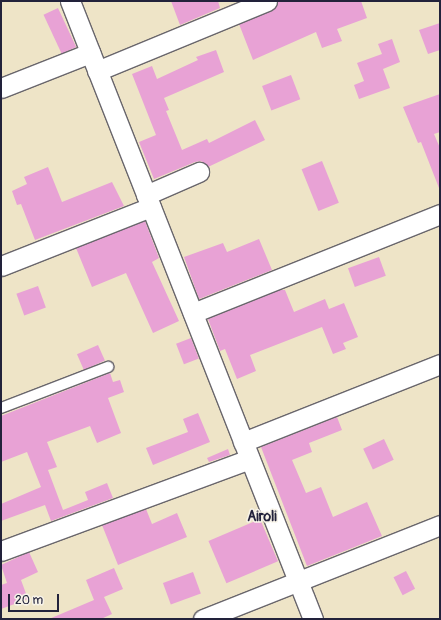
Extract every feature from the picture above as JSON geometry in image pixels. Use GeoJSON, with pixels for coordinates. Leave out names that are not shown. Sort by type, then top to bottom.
{"type":"FeatureCollection","features":[{"type":"Feature","properties":{"kind":"street"},"geometry":{"type":"LineString","coordinates":[[70,1],[313,619]]}},
{"type":"Feature","properties":{"kind":"street"},"geometry":{"type":"LineString","coordinates":[[1,88],[94,62],[267,1]]}},
{"type":"Feature","properties":{"kind":"street"},"geometry":{"type":"LineString","coordinates":[[1,266],[148,201],[199,172]]}},
{"type":"Feature","properties":{"kind":"street"},"geometry":{"type":"LineString","coordinates":[[192,312],[440,214]]}},
{"type":"Feature","properties":{"kind":"street"},"geometry":{"type":"LineString","coordinates":[[1,551],[247,450],[440,364]]}},
{"type":"Feature","properties":{"kind":"street"},"geometry":{"type":"LineString","coordinates":[[203,619],[440,525]]}},
{"type":"Feature","properties":{"kind":"lane"},"geometry":{"type":"LineString","coordinates":[[1,408],[108,367]]}},
{"type":"Feature","properties":{"kind":"building"},"geometry":{"type":"Polygon","coordinates":[[[171,1],[218,1],[220,8],[180,25],[171,1]]]}},
{"type":"Feature","properties":{"kind":"building"},"geometry":{"type":"Polygon","coordinates":[[[278,1],[361,1],[367,18],[337,29],[342,41],[322,48],[316,32],[253,60],[239,24],[272,11],[278,1]]]}},
{"type":"Feature","properties":{"kind":"building"},"geometry":{"type":"Polygon","coordinates":[[[58,8],[76,47],[62,54],[43,15],[58,8]]]}},
{"type":"Feature","properties":{"kind":"building"},"geometry":{"type":"Polygon","coordinates":[[[440,23],[440,50],[428,54],[419,30],[440,23]]]}},
{"type":"Feature","properties":{"kind":"building"},"geometry":{"type":"Polygon","coordinates":[[[392,39],[400,62],[383,69],[390,88],[359,99],[354,85],[364,81],[357,63],[382,54],[378,44],[392,39]]]}},
{"type":"Feature","properties":{"kind":"building"},"geometry":{"type":"Polygon","coordinates":[[[216,50],[224,72],[164,98],[169,110],[166,111],[182,150],[207,139],[209,143],[255,120],[265,140],[208,167],[201,161],[195,162],[154,179],[139,142],[156,135],[132,74],[152,66],[157,79],[198,60],[196,57],[216,50]]]}},
{"type":"Feature","properties":{"kind":"building"},"geometry":{"type":"Polygon","coordinates":[[[291,75],[300,99],[271,110],[262,86],[291,75]]]}},
{"type":"Feature","properties":{"kind":"building"},"geometry":{"type":"Polygon","coordinates":[[[440,94],[440,132],[434,134],[440,148],[439,188],[421,142],[418,143],[403,107],[440,94]]]}},
{"type":"Feature","properties":{"kind":"building"},"geometry":{"type":"Polygon","coordinates":[[[322,161],[339,203],[318,211],[302,169],[322,161]]]}},
{"type":"Feature","properties":{"kind":"building"},"geometry":{"type":"Polygon","coordinates":[[[48,167],[62,202],[112,182],[124,206],[35,240],[21,204],[17,205],[12,191],[27,184],[24,177],[48,167]]]}},
{"type":"Feature","properties":{"kind":"building"},"geometry":{"type":"Polygon","coordinates":[[[145,221],[159,258],[152,262],[179,321],[153,333],[126,273],[92,287],[76,248],[145,221]]]}},
{"type":"Feature","properties":{"kind":"building"},"geometry":{"type":"Polygon","coordinates":[[[259,239],[272,270],[199,299],[184,257],[223,243],[227,252],[259,239]]]}},
{"type":"Feature","properties":{"kind":"building"},"geometry":{"type":"Polygon","coordinates":[[[379,257],[386,276],[355,287],[348,268],[379,257]]]}},
{"type":"Feature","properties":{"kind":"building"},"geometry":{"type":"Polygon","coordinates":[[[38,286],[46,308],[24,315],[16,294],[38,286]]]}},
{"type":"Feature","properties":{"kind":"building"},"geometry":{"type":"Polygon","coordinates":[[[280,290],[285,290],[294,312],[325,299],[329,309],[344,303],[358,337],[343,343],[346,349],[333,354],[322,327],[250,355],[256,371],[237,379],[225,349],[220,351],[208,319],[280,290]]]}},
{"type":"Feature","properties":{"kind":"building"},"geometry":{"type":"Polygon","coordinates":[[[191,338],[199,359],[184,364],[176,344],[191,338]]]}},
{"type":"Feature","properties":{"kind":"building"},"geometry":{"type":"Polygon","coordinates":[[[98,345],[105,361],[84,370],[77,354],[98,345]]]}},
{"type":"Feature","properties":{"kind":"building"},"geometry":{"type":"Polygon","coordinates":[[[110,373],[113,382],[120,380],[124,392],[108,398],[121,433],[97,443],[90,426],[47,442],[57,467],[48,470],[63,510],[88,500],[85,492],[107,483],[113,498],[51,521],[45,505],[1,521],[1,504],[41,487],[27,452],[1,462],[1,416],[110,373]]]}},
{"type":"Feature","properties":{"kind":"building"},"geometry":{"type":"Polygon","coordinates":[[[198,413],[210,442],[153,465],[146,448],[188,432],[183,419],[198,413]]]}},
{"type":"Feature","properties":{"kind":"building"},"geometry":{"type":"Polygon","coordinates":[[[337,417],[342,430],[309,443],[312,452],[292,460],[306,493],[321,487],[333,517],[367,502],[382,536],[307,566],[261,447],[337,417]]]}},
{"type":"Feature","properties":{"kind":"building"},"geometry":{"type":"Polygon","coordinates":[[[384,439],[394,460],[373,470],[363,449],[384,439]]]}},
{"type":"Feature","properties":{"kind":"building"},"geometry":{"type":"Polygon","coordinates":[[[228,449],[230,455],[209,462],[207,458],[228,449]]]}},
{"type":"Feature","properties":{"kind":"building"},"geometry":{"type":"Polygon","coordinates":[[[146,509],[152,524],[177,513],[187,537],[118,565],[102,525],[146,509]]]}},
{"type":"Feature","properties":{"kind":"building"},"geometry":{"type":"Polygon","coordinates":[[[260,519],[278,561],[226,583],[208,541],[260,519]]]}},
{"type":"Feature","properties":{"kind":"building"},"geometry":{"type":"Polygon","coordinates":[[[29,552],[38,572],[21,580],[28,599],[1,609],[1,585],[7,583],[1,565],[29,552]]]}},
{"type":"Feature","properties":{"kind":"building"},"geometry":{"type":"Polygon","coordinates":[[[114,568],[123,589],[104,597],[112,614],[101,619],[49,619],[94,600],[86,580],[114,568]]]}},
{"type":"Feature","properties":{"kind":"building"},"geometry":{"type":"Polygon","coordinates":[[[406,571],[415,589],[403,595],[394,577],[406,571]]]}},
{"type":"Feature","properties":{"kind":"building"},"geometry":{"type":"Polygon","coordinates":[[[193,572],[201,594],[171,605],[163,583],[193,572]]]}},
{"type":"Feature","properties":{"kind":"district","name":"Airoli"},"geometry":{"type":"Point","coordinates":[262,517]}}]}
